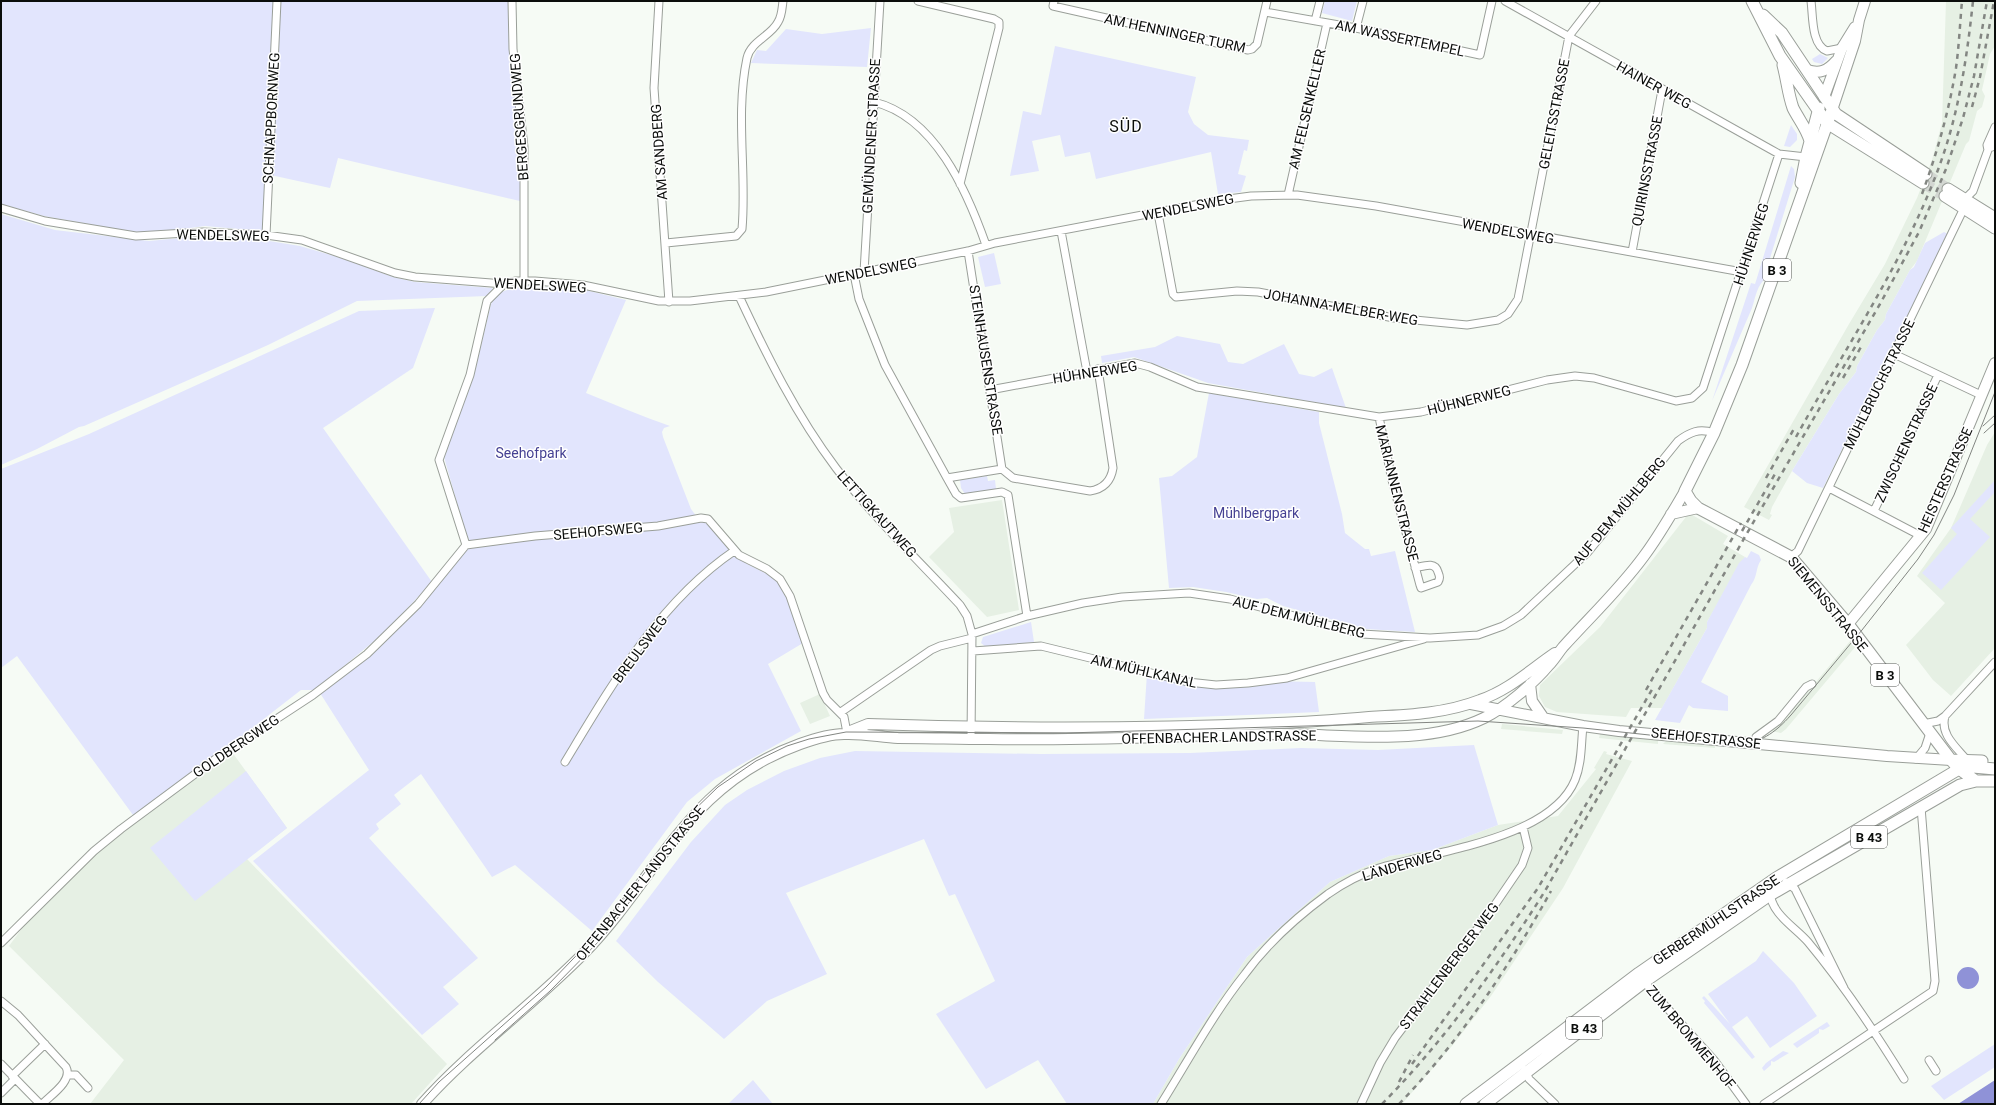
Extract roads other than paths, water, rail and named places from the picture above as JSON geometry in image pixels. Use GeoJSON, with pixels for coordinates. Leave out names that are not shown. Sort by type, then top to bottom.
{"type":"FeatureCollection","features":[{"type":"Feature","properties":{"kind":"main road"},"geometry":{"type":"LineString","coordinates":[[1752,1],[1780,56],[1786,74],[1788,95],[1794,109],[1808,133],[1810,141]]}},
{"type":"Feature","properties":{"kind":"main road"},"geometry":{"type":"LineString","coordinates":[[1832,110],[1855,40],[1865,1]]}},
{"type":"Feature","properties":{"kind":"main road"},"geometry":{"type":"LineString","coordinates":[[1758,11],[1782,34],[1832,110],[1925,178],[1827,123],[1780,56]]}},
{"type":"Feature","properties":{"kind":"main road"},"geometry":{"type":"LineString","coordinates":[[1824,97],[1840,53],[1859,20]]}},
{"type":"Feature","properties":{"kind":"main road"},"geometry":{"type":"LineString","coordinates":[[1807,70],[1816,73],[1824,71],[1840,53]]}},
{"type":"Feature","properties":{"kind":"main road","name":"OFFENBACHER LANDSTRASSE"},"geometry":{"type":"LineString","coordinates":[[1795,217],[1806,157],[1818,112],[1824,97]]}},
{"type":"Feature","properties":{"kind":"main road"},"geometry":{"type":"LineString","coordinates":[[1818,112],[1832,110]]}},
{"type":"Feature","properties":{"kind":"main road","name":"OFFENBACHER LANDSTRASSE"},"geometry":{"type":"LineString","coordinates":[[847,733],[892,737],[1061,740],[1278,734],[1348,736],[1428,734],[1478,720],[1498,709],[1530,684],[1548,667],[1562,649],[1579,632],[1642,559],[1685,491],[1714,433],[1742,365],[1832,110]]}},
{"type":"Feature","properties":{"kind":"main road"},"geometry":{"type":"LineString","coordinates":[[1947,192],[1995,228]]}},
{"type":"Feature","properties":{"kind":"main road"},"geometry":{"type":"LineString","coordinates":[[1963,203],[1995,218]]}},
{"type":"Feature","properties":{"kind":"main road","name":"HEISTERSTRASSE"},"geometry":{"type":"LineString","coordinates":[[1848,624],[1921,536],[1931,516],[1995,363]]}},
{"type":"Feature","properties":{"kind":"main road","name":"SIEMENSSTRASSE"},"geometry":{"type":"LineString","coordinates":[[1685,491],[1691,501],[1698,508],[1792,557],[1848,624],[1926,729],[1951,760],[1959,769],[1976,781]]}},
{"type":"Feature","properties":{"kind":"main road"},"geometry":{"type":"LineString","coordinates":[[1671,514],[1698,508]]}},
{"type":"Feature","properties":{"kind":"main road","name":"OFFENBACHER LANDSTRASSE"},"geometry":{"type":"LineString","coordinates":[[422,1104],[441,1083],[548,989],[589,948],[616,915],[683,826],[716,792],[746,770],[784,750],[809,740],[847,733],[868,724],[972,727],[1139,727],[1253,724],[1437,712],[1469,704],[1485,698],[1518,680],[1562,649]]}},
{"type":"Feature","properties":{"kind":"main road"},"geometry":{"type":"LineString","coordinates":[[1530,684],[1532,701],[1543,717]]}},
{"type":"Feature","properties":{"kind":"main road","name":"SEEHOFSTRASSE"},"geometry":{"type":"LineString","coordinates":[[1469,704],[1543,717],[1583,726],[1916,759],[1966,759],[1995,762]]}},
{"type":"Feature","properties":{"kind":"main road"},"geometry":{"type":"LineString","coordinates":[[1327,720],[1324,726],[1327,735]]}},
{"type":"Feature","properties":{"kind":"main road","name":"GERBERMÜHLSTRASSE"},"geometry":{"type":"LineString","coordinates":[[1466,1104],[1647,968],[1776,878],[1959,769],[1973,767],[1995,769]]}},
{"type":"Feature","properties":{"kind":"main road","name":"GERBERMÜHLSTRASSE"},"geometry":{"type":"LineString","coordinates":[[1485,1104],[1644,982],[1770,895],[1960,785],[1976,781],[1995,781]]}},
{"type":"Feature","properties":{"kind":"street","name":"SCHNAPPBORNWEG"},"geometry":{"type":"LineString","coordinates":[[266,235],[277,1]]}},
{"type":"Feature","properties":{"kind":"street","name":"BERGESGRUNDWEG"},"geometry":{"type":"LineString","coordinates":[[512,1],[513,50],[524,146],[524,281]]}},
{"type":"Feature","properties":{"kind":"street","name":"AM SANDBERG"},"geometry":{"type":"LineString","coordinates":[[659,1],[654,88],[666,243],[668,302]]}},
{"type":"Feature","properties":{"kind":"street"},"geometry":{"type":"LineString","coordinates":[[666,243],[736,236],[742,229],[741,131],[747,58],[754,46],[779,21],[783,1]]}},
{"type":"Feature","properties":{"kind":"street","name":"GEMÜNDENER STRASSE"},"geometry":{"type":"LineString","coordinates":[[864,272],[880,1]]}},
{"type":"Feature","properties":{"kind":"street"},"geometry":{"type":"LineString","coordinates":[[918,1],[994,18],[999,22],[960,184]]}},
{"type":"Feature","properties":{"kind":"street"},"geometry":{"type":"LineString","coordinates":[[957,9],[959,1]]}},
{"type":"Feature","properties":{"kind":"street","name":"AM HENNINGER TURM"},"geometry":{"type":"LineString","coordinates":[[1054,1],[1053,6],[1248,50],[1252,49],[1257,44],[1267,1]]}},
{"type":"Feature","properties":{"kind":"street"},"geometry":{"type":"LineString","coordinates":[[1315,21],[1320,1]]}},
{"type":"Feature","properties":{"kind":"street"},"geometry":{"type":"LineString","coordinates":[[1356,28],[1363,1]]}},
{"type":"Feature","properties":{"kind":"street","name":"AM WASSERTEMPEL"},"geometry":{"type":"LineString","coordinates":[[1265,12],[1356,28],[1480,55],[1492,1]]}},
{"type":"Feature","properties":{"kind":"street","name":"HAINER WEG"},"geometry":{"type":"LineString","coordinates":[[1505,1],[1779,154],[1806,157]]}},
{"type":"Feature","properties":{"kind":"street","name":"GELEITSSTRASSE"},"geometry":{"type":"LineString","coordinates":[[1530,235],[1569,36],[1596,1]]}},
{"type":"Feature","properties":{"kind":"street"},"geometry":{"type":"LineString","coordinates":[[1811,1],[1815,35],[1820,46],[1827,51],[1840,53]]}},
{"type":"Feature","properties":{"kind":"street","name":"AM FELSENKELLER"},"geometry":{"type":"LineString","coordinates":[[1288,195],[1327,23]]}},
{"type":"Feature","properties":{"kind":"street","name":"QUIRINSSTRASSE"},"geometry":{"type":"LineString","coordinates":[[1632,252],[1662,90]]}},
{"type":"Feature","properties":{"kind":"street"},"geometry":{"type":"LineString","coordinates":[[874,102],[892,108],[908,118],[943,155],[977,218],[986,245]]}},
{"type":"Feature","properties":{"kind":"street","name":"MÜHLBRUCHSTRASSE"},"geometry":{"type":"LineString","coordinates":[[1792,557],[1798,551],[1894,354],[1963,203],[1973,191],[1988,150],[1987,145],[1995,127]]}},
{"type":"Feature","properties":{"kind":"street","name":"HÜHNERWEG"},"geometry":{"type":"LineString","coordinates":[[990,390],[1098,369],[1140,364],[1197,387],[1379,417],[1421,412],[1548,380],[1575,376],[1594,378],[1670,400],[1676,401],[1692,398],[1703,388],[1742,272],[1779,154]]}},
{"type":"Feature","properties":{"kind":"street","name":"WENDELSWEG"},"geometry":{"type":"LineString","coordinates":[[1,208],[46,220],[110,233],[136,236],[203,232],[266,235],[302,240],[395,273],[415,277],[504,284],[524,281],[583,285],[634,297],[668,302],[739,296],[968,251],[986,245],[1236,198],[1288,195],[1376,206],[1530,235],[1742,272]]}},
{"type":"Feature","properties":{"kind":"street","name":"JOHANNA-MELBER-WEG"},"geometry":{"type":"LineString","coordinates":[[1158,213],[1173,294],[1176,298],[1237,291],[1258,292],[1394,318],[1467,325],[1498,320],[1514,308],[1518,299],[1530,235]]}},
{"type":"Feature","properties":{"kind":"street"},"geometry":{"type":"LineString","coordinates":[[1061,231],[1087,372]]}},
{"type":"Feature","properties":{"kind":"street","name":"STEINHAUSENSTRASSE"},"geometry":{"type":"LineString","coordinates":[[968,251],[1002,469]]}},
{"type":"Feature","properties":{"kind":"street"},"geometry":{"type":"LineString","coordinates":[[854,274],[859,299],[885,365],[956,494],[961,498],[1002,492],[1007,494],[1009,497],[1027,616]]}},
{"type":"Feature","properties":{"kind":"street"},"geometry":{"type":"LineString","coordinates":[[466,545],[439,460],[470,375],[487,301],[504,284]]}},
{"type":"Feature","properties":{"kind":"street","name":"LETTIGKAUTWEG"},"geometry":{"type":"LineString","coordinates":[[739,296],[786,393],[820,446],[857,494],[960,605],[967,616],[972,636],[973,651],[971,739]]}},
{"type":"Feature","properties":{"kind":"street"},"geometry":{"type":"LineString","coordinates":[[1894,354],[1981,395]]}},
{"type":"Feature","properties":{"kind":"street"},"geometry":{"type":"LineString","coordinates":[[947,478],[1002,469],[1013,478],[1082,490],[1094,490],[1106,485],[1109,481],[1113,468],[1098,369]]}},
{"type":"Feature","properties":{"kind":"street","name":"ZWISCHENSTRASSE"},"geometry":{"type":"LineString","coordinates":[[1874,511],[1938,375]]}},
{"type":"Feature","properties":{"kind":"street","name":"MARIANNENSTRASSE"},"geometry":{"type":"LineString","coordinates":[[1379,417],[1392,480],[1415,568]]}},
{"type":"Feature","properties":{"kind":"street","name":"AUF DEM MÜHLBERG"},"geometry":{"type":"LineString","coordinates":[[840,712],[931,650],[940,646],[1027,616],[1083,603],[1122,597],[1189,593],[1230,599],[1362,634],[1430,638],[1478,635],[1503,626],[1521,615],[1588,552],[1678,441],[1690,433],[1703,429],[1714,433]]}},
{"type":"Feature","properties":{"kind":"street"},"geometry":{"type":"LineString","coordinates":[[1829,488],[1921,536]]}},
{"type":"Feature","properties":{"kind":"street","name":"SEEHOFSWEG"},"geometry":{"type":"LineString","coordinates":[[466,545],[535,536],[658,526],[701,518],[708,519],[734,551]]}},
{"type":"Feature","properties":{"kind":"street","name":"GOLDBERGWEG"},"geometry":{"type":"LineString","coordinates":[[1,943],[94,851],[121,829],[214,760],[313,695],[367,654],[418,604],[466,545]]}},
{"type":"Feature","properties":{"kind":"street"},"geometry":{"type":"LineString","coordinates":[[734,551],[746,560],[776,574],[780,579],[790,596],[823,693],[831,704],[844,717],[847,733]]}},
{"type":"Feature","properties":{"kind":"street","name":"BREULSWEG"},"geometry":{"type":"LineString","coordinates":[[565,762],[606,696],[660,621],[703,574],[734,551]]}},
{"type":"Feature","properties":{"kind":"street","name":"AM MÜHLKANAL"},"geometry":{"type":"LineString","coordinates":[[973,651],[1041,646],[1188,682],[1216,685],[1287,678],[1430,638]]}},
{"type":"Feature","properties":{"kind":"street"},"geometry":{"type":"LineString","coordinates":[[1916,759],[1925,748],[1926,729],[1945,716],[1995,662]]}},
{"type":"Feature","properties":{"kind":"street"},"geometry":{"type":"LineString","coordinates":[[1756,737],[1778,721],[1806,687],[1812,684]]}},
{"type":"Feature","properties":{"kind":"street"},"geometry":{"type":"LineString","coordinates":[[1945,716],[1943,727],[1945,732],[1966,759]]}},
{"type":"Feature","properties":{"kind":"street","name":"LÄNDERWEG"},"geometry":{"type":"LineString","coordinates":[[1161,1104],[1245,973],[1271,945],[1328,895],[1346,883],[1372,871],[1452,850],[1523,828],[1557,806],[1567,794],[1580,767],[1583,726]]}},
{"type":"Feature","properties":{"kind":"street"},"geometry":{"type":"LineString","coordinates":[[1764,1104],[1933,991],[1935,981],[1921,807]]}},
{"type":"Feature","properties":{"kind":"street","name":"STRAHLENBERGER WEG"},"geometry":{"type":"LineString","coordinates":[[1361,1104],[1380,1063],[1395,1038],[1490,912],[1522,865],[1528,848],[1523,828]]}},
{"type":"Feature","properties":{"kind":"street"},"geometry":{"type":"LineString","coordinates":[[1844,988],[1795,889],[1789,883],[1776,878],[1770,890],[1770,895],[1776,909],[1807,941],[1844,988],[1904,1079]]}},
{"type":"Feature","properties":{"kind":"street","name":"ZUM BROMMENHOF"},"geometry":{"type":"LineString","coordinates":[[1647,968],[1644,982],[1714,1060],[1746,1104]]}},
{"type":"Feature","properties":{"kind":"street"},"geometry":{"type":"LineString","coordinates":[[1,1001],[18,1015],[66,1067],[68,1075],[66,1080],[41,1104],[1,1064]]}},
{"type":"Feature","properties":{"kind":"street"},"geometry":{"type":"LineString","coordinates":[[1,1093],[45,1044]]}},
{"type":"Feature","properties":{"kind":"street"},"geometry":{"type":"LineString","coordinates":[[1526,1058],[1525,1073],[1555,1104]]}},
{"type":"Feature","properties":{"kind":"street"},"geometry":{"type":"LineString","coordinates":[[1929,1060],[1936,1071]]}},
{"type":"Feature","properties":{"kind":"street"},"geometry":{"type":"LineString","coordinates":[[68,1075],[76,1075],[88,1088]]}},
{"type":"Feature","properties":{"kind":"water"},"geometry":{"type":"Polygon","coordinates":[[[1968,967],[1976,970],[1979,978],[1976,986],[1968,989],[1960,986],[1957,978],[1960,970],[1968,967]]]}},
{"type":"Feature","properties":{"kind":"water"},"geometry":{"type":"Polygon","coordinates":[[[1995,1080],[1995,1104],[1958,1104],[1995,1080]]]}},
{"type":"Feature","properties":{"kind":"tunnel"},"geometry":{"type":"LineString","coordinates":[[1926,174],[1948,189]]}},
{"type":"Feature","properties":{"kind":"tunnel"},"geometry":{"type":"LineString","coordinates":[[1923,183],[1945,196]]}},
{"type":"Feature","properties":{"kind":"tram line"},"geometry":{"type":"LineString","coordinates":[[419,1104],[439,1082],[546,987],[599,932],[689,815],[718,787],[756,761],[787,746],[809,739],[846,732],[1066,733],[1478,721],[1583,728],[1735,744],[1759,740],[1773,732],[1791,715],[1862,630],[1918,559],[1934,535],[1954,495],[1995,392]]}},
{"type":"Feature","properties":{"kind":"tram line"},"geometry":{"type":"LineString","coordinates":[[1983,426],[1995,415]]}},
{"type":"Feature","properties":{"kind":"tram line"},"geometry":{"type":"LineString","coordinates":[[1984,433],[1995,423]]}},
{"type":"Feature","properties":{"kind":"tram line"},"geometry":{"type":"LineString","coordinates":[[495,1040],[550,991],[605,935],[634,896]]}},
{"type":"Feature","properties":{"kind":"railway"},"geometry":{"type":"LineString","coordinates":[[1922,194],[1938,147],[1950,100],[1957,60],[1962,1]]}},
{"type":"Feature","properties":{"kind":"railway"},"geometry":{"type":"LineString","coordinates":[[1796,437],[1873,304],[1909,237],[1925,202],[1946,147],[1957,106],[1965,64],[1973,1]]}},
{"type":"Feature","properties":{"kind":"railway"},"geometry":{"type":"LineString","coordinates":[[1382,1104],[1449,1029],[1489,975],[1545,891],[1746,535],[1880,304],[1919,232],[1946,169],[1963,118],[1974,76],[1987,1]]}},
{"type":"Feature","properties":{"kind":"railway"},"geometry":{"type":"LineString","coordinates":[[1972,107],[1980,77],[1994,1]]}},
{"type":"Feature","properties":{"kind":"railway"},"geometry":{"type":"LineString","coordinates":[[1843,378],[1861,347]]}},
{"type":"Feature","properties":{"kind":"railway"},"geometry":{"type":"LineString","coordinates":[[1766,478],[1795,427]]}},
{"type":"Feature","properties":{"kind":"railway"},"geometry":{"type":"LineString","coordinates":[[1742,531],[1775,474]]}},
{"type":"Feature","properties":{"kind":"railway"},"geometry":{"type":"LineString","coordinates":[[1646,690],[1741,523]]}},
{"type":"Feature","properties":{"kind":"railway"},"geometry":{"type":"LineString","coordinates":[[1412,1064],[1538,888],[1654,686]]}},
{"type":"Feature","properties":{"kind":"railway"},"geometry":{"type":"LineString","coordinates":[[1399,1104],[1443,1055],[1463,1029],[1501,975],[1551,891]]}},
{"type":"Feature","properties":{"kind":"railway"},"geometry":{"type":"LineString","coordinates":[[1399,1082],[1413,1055]]}},
{"type":"Feature","properties":{"kind":"district","name":"SÜD"},"geometry":{"type":"Point","coordinates":[1126,126]}},
{"type":"Feature","properties":{"kind":"park label","name":"Seehofpark"},"geometry":{"type":"Point","coordinates":[531,453]}},
{"type":"Feature","properties":{"kind":"park label","name":"Mühlbergpark"},"geometry":{"type":"Point","coordinates":[1256,513]}}]}
